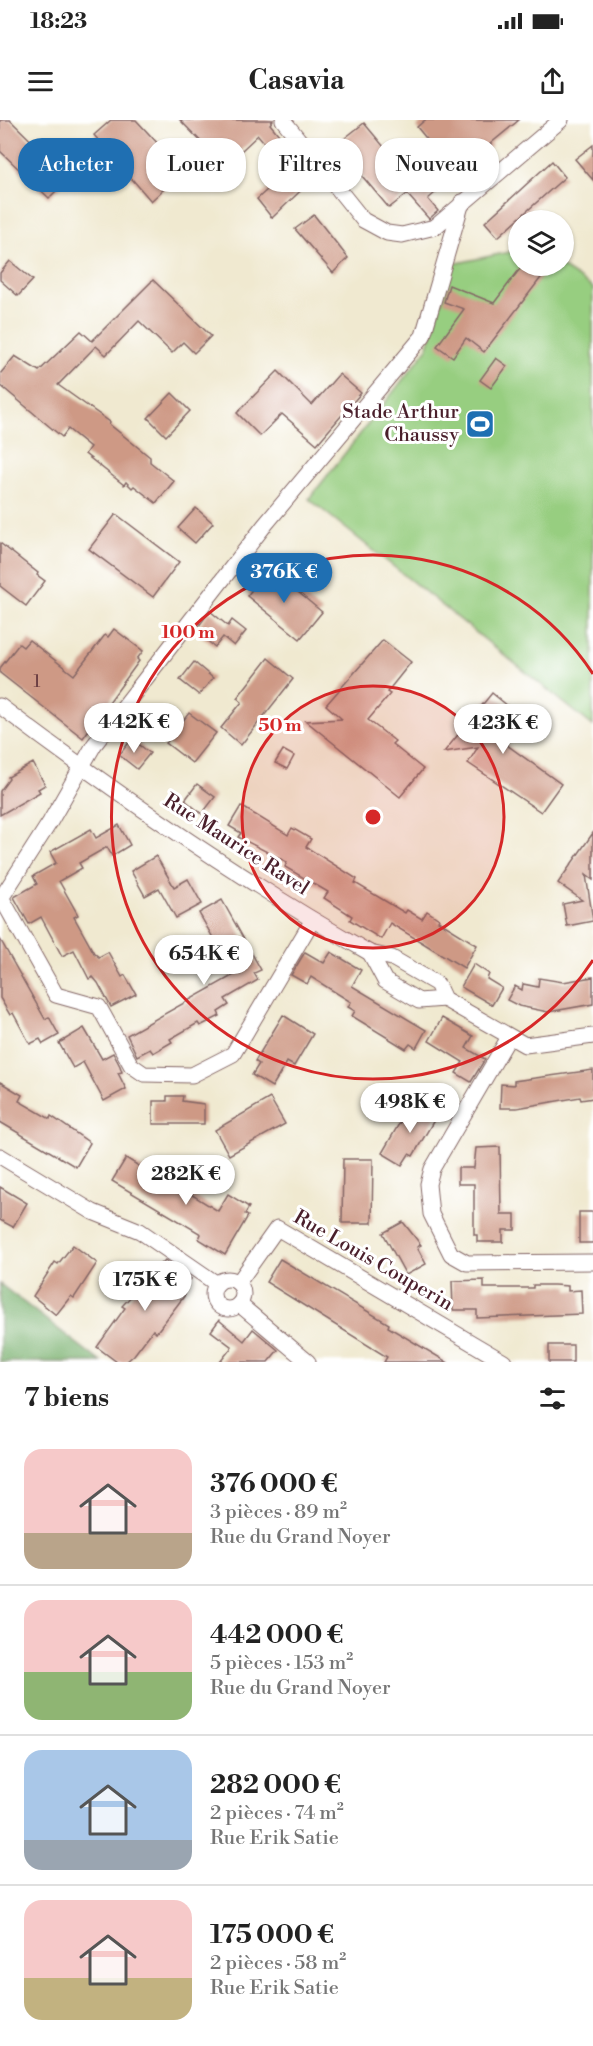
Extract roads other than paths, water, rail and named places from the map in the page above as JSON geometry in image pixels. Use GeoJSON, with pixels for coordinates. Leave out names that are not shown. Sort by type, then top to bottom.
{"type":"FeatureCollection","features":[{"type":"Feature","properties":{"kind":"street"},"geometry":{"type":"LineString","coordinates":[[283,120],[363,220],[375,228],[402,235],[420,233],[435,227],[561,120]]}},
{"type":"Feature","properties":{"kind":"street"},"geometry":{"type":"LineString","coordinates":[[312,921],[233,1054],[192,1075],[144,1074],[131,1065],[99,1008],[56,995],[1,899],[94,745],[264,526],[423,336],[462,202]]}},
{"type":"Feature","properties":{"kind":"street","name":"Rue Maurice Ravel"},"geometry":{"type":"LineString","coordinates":[[0,706],[82,768],[312,921],[370,953],[392,958],[437,984],[444,999],[508,1037],[525,1045],[593,1036]]}},
{"type":"Feature","properties":{"kind":"street","name":"Rue Maurice Ravel"},"geometry":{"type":"LineString","coordinates":[[370,953],[385,981],[419,1001],[444,999]]}},
{"type":"Feature","properties":{"kind":"street"},"geometry":{"type":"LineString","coordinates":[[508,1037],[432,1169],[428,1184],[430,1214],[451,1254],[467,1263],[593,1262]]}},
{"type":"Feature","properties":{"kind":"street"},"geometry":{"type":"LineString","coordinates":[[0,1156],[93,1212],[140,1230],[217,1284]]}},
{"type":"Feature","properties":{"kind":"street","name":"Rue Louis Couperin"},"geometry":{"type":"LineString","coordinates":[[238,1283],[277,1228],[504,1362]]}},
{"type":"Feature","properties":{"kind":"street"},"geometry":{"type":"LineString","coordinates":[[225,1280],[238,1283],[243,1296],[239,1304],[227,1309],[218,1305],[214,1298],[217,1284],[225,1280]]}},
{"type":"Feature","properties":{"kind":"street"},"geometry":{"type":"LineString","coordinates":[[239,1304],[308,1362]]}},
{"type":"Feature","properties":{"kind":"place","name":"Stade Arthur Chaussy"},"geometry":{"type":"Point","coordinates":[480,424]}}]}
